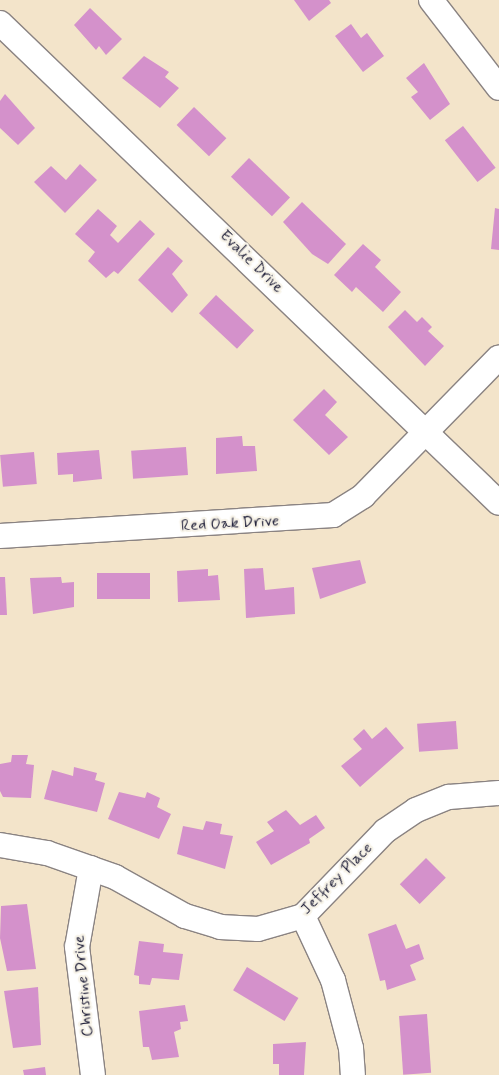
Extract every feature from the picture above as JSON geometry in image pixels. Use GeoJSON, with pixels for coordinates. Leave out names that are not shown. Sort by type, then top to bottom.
{"type":"FeatureCollection","features":[{"type":"Feature","properties":{"kind":"street"},"geometry":{"type":"LineString","coordinates":[[431,0],[499,88]]}},
{"type":"Feature","properties":{"kind":"street","name":"Evalie Drive"},"geometry":{"type":"LineString","coordinates":[[0,23],[425,428],[499,503]]}},
{"type":"Feature","properties":{"kind":"street","name":"Red Oak Drive"},"geometry":{"type":"LineString","coordinates":[[0,536],[333,515],[363,496],[425,428],[499,356]]}},
{"type":"Feature","properties":{"kind":"street","name":"Jeffrey Place"},"geometry":{"type":"LineString","coordinates":[[0,845],[47,853],[91,868],[185,916],[220,927],[258,929],[303,916],[386,831],[416,810],[449,797],[499,793]]}},
{"type":"Feature","properties":{"kind":"street","name":"Christine Drive"},"geometry":{"type":"LineString","coordinates":[[91,868],[81,906],[77,947],[93,1075]]}},
{"type":"Feature","properties":{"kind":"street"},"geometry":{"type":"LineString","coordinates":[[303,916],[333,980],[351,1048],[353,1075]]}},
{"type":"Feature","properties":{"kind":"building"},"geometry":{"type":"Polygon","coordinates":[[[294,0],[329,0],[331,3],[309,21],[294,0]]]}},
{"type":"Feature","properties":{"kind":"building"},"geometry":{"type":"Polygon","coordinates":[[[90,8],[122,39],[106,55],[99,46],[96,50],[74,25],[90,8]]]}},
{"type":"Feature","properties":{"kind":"building"},"geometry":{"type":"Polygon","coordinates":[[[351,24],[361,38],[367,33],[384,56],[363,72],[335,36],[351,24]]]}},
{"type":"Feature","properties":{"kind":"building"},"geometry":{"type":"Polygon","coordinates":[[[144,56],[169,72],[165,77],[179,88],[160,108],[122,78],[144,56]]]}},
{"type":"Feature","properties":{"kind":"building"},"geometry":{"type":"Polygon","coordinates":[[[424,63],[450,104],[430,120],[411,97],[418,92],[406,78],[424,63]]]}},
{"type":"Feature","properties":{"kind":"building"},"geometry":{"type":"Polygon","coordinates":[[[5,94],[35,128],[18,145],[0,128],[0,101],[5,94]]]}},
{"type":"Feature","properties":{"kind":"building"},"geometry":{"type":"Polygon","coordinates":[[[194,107],[226,138],[209,156],[177,125],[194,107]]]}},
{"type":"Feature","properties":{"kind":"building"},"geometry":{"type":"Polygon","coordinates":[[[463,126],[496,168],[478,182],[445,140],[463,126]]]}},
{"type":"Feature","properties":{"kind":"building"},"geometry":{"type":"Polygon","coordinates":[[[249,158],[290,198],[272,216],[231,177],[249,158]]]}},
{"type":"Feature","properties":{"kind":"building"},"geometry":{"type":"Polygon","coordinates":[[[80,164],[97,180],[65,213],[34,182],[51,166],[66,180],[80,164]]]}},
{"type":"Feature","properties":{"kind":"building"},"geometry":{"type":"Polygon","coordinates":[[[302,202],[346,244],[328,264],[312,254],[283,222],[302,202]]]}},
{"type":"Feature","properties":{"kind":"building"},"geometry":{"type":"Polygon","coordinates":[[[495,208],[499,209],[499,250],[491,249],[495,208]]]}},
{"type":"Feature","properties":{"kind":"building"},"geometry":{"type":"Polygon","coordinates":[[[98,209],[117,226],[110,235],[118,243],[140,220],[155,234],[118,274],[114,271],[106,278],[88,261],[95,252],[75,234],[98,209]]]}},
{"type":"Feature","properties":{"kind":"building"},"geometry":{"type":"Polygon","coordinates":[[[363,244],[381,260],[375,267],[401,292],[383,312],[356,287],[352,292],[334,275],[363,244]]]}},
{"type":"Feature","properties":{"kind":"building"},"geometry":{"type":"Polygon","coordinates":[[[168,247],[183,261],[172,274],[188,295],[172,313],[138,280],[168,247]]]}},
{"type":"Feature","properties":{"kind":"building"},"geometry":{"type":"Polygon","coordinates":[[[216,295],[254,330],[237,349],[199,313],[216,295]]]}},
{"type":"Feature","properties":{"kind":"building"},"geometry":{"type":"Polygon","coordinates":[[[405,310],[417,322],[422,317],[432,327],[428,331],[444,346],[425,366],[388,327],[405,310]]]}},
{"type":"Feature","properties":{"kind":"building"},"geometry":{"type":"Polygon","coordinates":[[[324,389],[337,402],[325,415],[348,437],[329,455],[293,420],[324,389]]]}},
{"type":"Feature","properties":{"kind":"building"},"geometry":{"type":"Polygon","coordinates":[[[242,436],[243,446],[255,446],[257,471],[216,474],[216,438],[242,436]]]}},
{"type":"Feature","properties":{"kind":"building"},"geometry":{"type":"Polygon","coordinates":[[[186,447],[188,475],[133,479],[131,451],[186,447]]]}},
{"type":"Feature","properties":{"kind":"building"},"geometry":{"type":"Polygon","coordinates":[[[99,450],[102,479],[73,482],[73,474],[58,475],[57,453],[99,450]]]}},
{"type":"Feature","properties":{"kind":"building"},"geometry":{"type":"Polygon","coordinates":[[[34,452],[37,484],[3,487],[0,455],[34,452]]]}},
{"type":"Feature","properties":{"kind":"building"},"geometry":{"type":"Polygon","coordinates":[[[360,560],[366,583],[320,599],[312,568],[360,560]]]}},
{"type":"Feature","properties":{"kind":"building"},"geometry":{"type":"Polygon","coordinates":[[[263,568],[265,590],[294,587],[295,614],[246,618],[244,569],[263,568]]]}},
{"type":"Feature","properties":{"kind":"building"},"geometry":{"type":"Polygon","coordinates":[[[208,569],[208,576],[218,575],[220,600],[178,602],[177,571],[208,569]]]}},
{"type":"Feature","properties":{"kind":"building"},"geometry":{"type":"Polygon","coordinates":[[[97,573],[150,573],[150,599],[97,599],[97,573]]]}},
{"type":"Feature","properties":{"kind":"building"},"geometry":{"type":"Polygon","coordinates":[[[0,577],[5,577],[7,615],[0,615],[0,577]]]}},
{"type":"Feature","properties":{"kind":"building"},"geometry":{"type":"Polygon","coordinates":[[[61,577],[62,583],[74,582],[74,607],[33,614],[30,578],[61,577]]]}},
{"type":"Feature","properties":{"kind":"building"},"geometry":{"type":"Polygon","coordinates":[[[456,721],[458,749],[419,752],[417,724],[456,721]]]}},
{"type":"Feature","properties":{"kind":"building"},"geometry":{"type":"Polygon","coordinates":[[[386,727],[404,748],[360,787],[341,766],[362,749],[353,739],[364,729],[372,739],[386,727]]]}},
{"type":"Feature","properties":{"kind":"building"},"geometry":{"type":"Polygon","coordinates":[[[12,755],[28,755],[26,764],[34,765],[31,798],[3,797],[0,791],[0,764],[11,762],[12,755]]]}},
{"type":"Feature","properties":{"kind":"building"},"geometry":{"type":"Polygon","coordinates":[[[74,767],[97,773],[95,780],[105,783],[97,812],[44,799],[52,770],[73,776],[74,767]]]}},
{"type":"Feature","properties":{"kind":"building"},"geometry":{"type":"Polygon","coordinates":[[[119,792],[145,798],[147,792],[160,798],[157,807],[171,814],[159,839],[108,819],[119,792]]]}},
{"type":"Feature","properties":{"kind":"building"},"geometry":{"type":"Polygon","coordinates":[[[286,810],[300,825],[316,815],[325,828],[309,839],[310,843],[271,865],[256,842],[274,831],[267,822],[286,810]]]}},
{"type":"Feature","properties":{"kind":"building"},"geometry":{"type":"Polygon","coordinates":[[[206,821],[222,824],[220,834],[233,836],[225,869],[177,854],[183,826],[203,830],[206,821]]]}},
{"type":"Feature","properties":{"kind":"building"},"geometry":{"type":"Polygon","coordinates":[[[426,858],[446,878],[420,904],[400,884],[426,858]]]}},
{"type":"Feature","properties":{"kind":"building"},"geometry":{"type":"Polygon","coordinates":[[[27,904],[36,969],[7,971],[0,938],[1,906],[27,904]]]}},
{"type":"Feature","properties":{"kind":"building"},"geometry":{"type":"Polygon","coordinates":[[[396,924],[406,949],[419,944],[424,959],[410,965],[416,980],[387,990],[385,980],[380,981],[368,934],[396,924]]]}},
{"type":"Feature","properties":{"kind":"building"},"geometry":{"type":"Polygon","coordinates":[[[139,941],[164,944],[163,952],[183,954],[179,980],[152,978],[150,985],[139,984],[139,976],[134,975],[139,941]]]}},
{"type":"Feature","properties":{"kind":"building"},"geometry":{"type":"Polygon","coordinates":[[[247,967],[298,998],[285,1021],[233,990],[247,967]]]}},
{"type":"Feature","properties":{"kind":"building"},"geometry":{"type":"Polygon","coordinates":[[[38,987],[41,1045],[13,1048],[4,991],[38,987]]]}},
{"type":"Feature","properties":{"kind":"building"},"geometry":{"type":"Polygon","coordinates":[[[185,1005],[188,1021],[180,1022],[181,1029],[174,1032],[179,1057],[152,1060],[149,1047],[143,1047],[139,1011],[185,1005]]]}},
{"type":"Feature","properties":{"kind":"building"},"geometry":{"type":"Polygon","coordinates":[[[427,1014],[431,1073],[403,1075],[399,1016],[427,1014]]]}},
{"type":"Feature","properties":{"kind":"building"},"geometry":{"type":"Polygon","coordinates":[[[306,1042],[304,1075],[279,1075],[279,1064],[273,1064],[273,1044],[306,1042]]]}},
{"type":"Feature","properties":{"kind":"building"},"geometry":{"type":"Polygon","coordinates":[[[45,1067],[46,1075],[24,1075],[23,1070],[45,1067]]]}}]}
